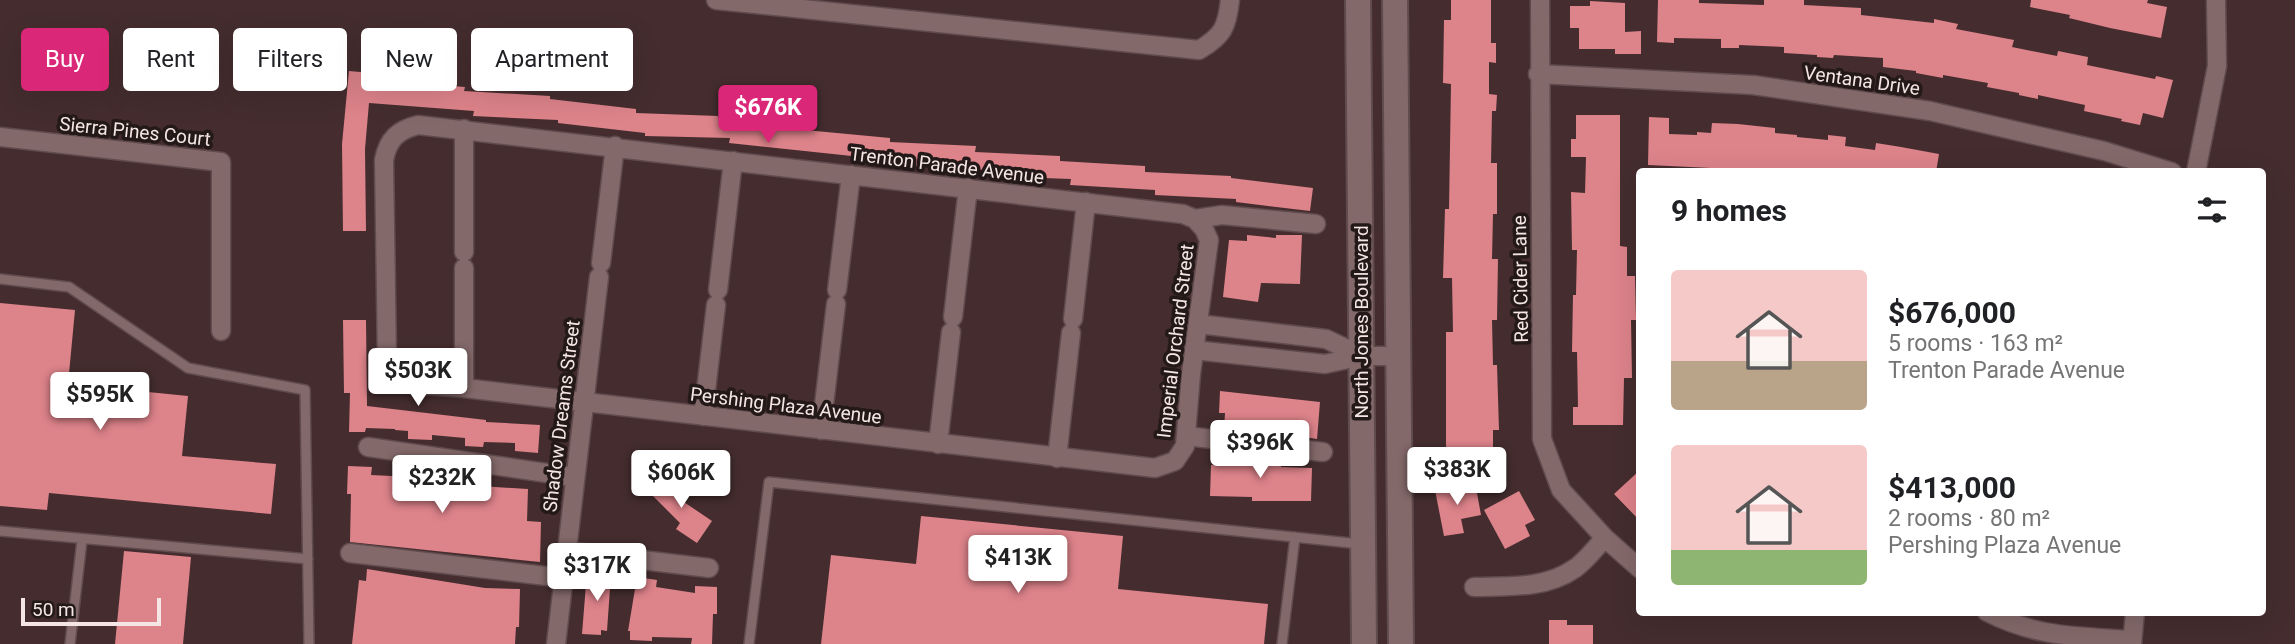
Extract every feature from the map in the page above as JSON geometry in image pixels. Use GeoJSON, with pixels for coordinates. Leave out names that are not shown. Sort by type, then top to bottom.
{"type":"FeatureCollection","features":[{"type":"Feature","properties":{"kind":"main road","name":"North Jones Boulevard"},"geometry":{"type":"LineString","coordinates":[[1358,0],[1364,644]]}},
{"type":"Feature","properties":{"kind":"main road","name":"North Jones Boulevard"},"geometry":{"type":"LineString","coordinates":[[1395,0],[1401,644]]}},
{"type":"Feature","properties":{"kind":"street"},"geometry":{"type":"LineString","coordinates":[[716,0],[811,5],[1199,50],[1215,41],[1225,27],[1230,0]]}},
{"type":"Feature","properties":{"kind":"street","name":"Red Cider Lane"},"geometry":{"type":"LineString","coordinates":[[1540,0],[1538,74],[1542,439],[1561,490],[1605,538],[1636,565]]}},
{"type":"Feature","properties":{"kind":"street"},"geometry":{"type":"LineString","coordinates":[[2197,168],[2217,66],[2216,0]]}},
{"type":"Feature","properties":{"kind":"street","name":"Ventana Drive"},"geometry":{"type":"LineString","coordinates":[[1538,74],[1753,85],[1903,107],[2104,151],[2159,168]]}},
{"type":"Feature","properties":{"kind":"street","name":"Trenton Parade Avenue"},"geometry":{"type":"LineString","coordinates":[[400,380],[387,360],[386,348],[384,160],[396,134],[418,124],[1086,202],[1183,214],[1195,219],[1222,215],[1315,224]]}},
{"type":"Feature","properties":{"kind":"street"},"geometry":{"type":"LineString","coordinates":[[464,129],[464,388]]}},
{"type":"Feature","properties":{"kind":"street","name":"Sierra Pines Court"},"geometry":{"type":"LineString","coordinates":[[0,137],[221,162],[221,331]]}},
{"type":"Feature","properties":{"kind":"street","name":"Shadow Dreams Street"},"geometry":{"type":"LineString","coordinates":[[556,644],[614,146]]}},
{"type":"Feature","properties":{"kind":"street"},"geometry":{"type":"LineString","coordinates":[[703,416],[733,161]]}},
{"type":"Feature","properties":{"kind":"street"},"geometry":{"type":"LineString","coordinates":[[821,430],[851,175]]}},
{"type":"Feature","properties":{"kind":"street"},"geometry":{"type":"LineString","coordinates":[[939,444],[968,188]]}},
{"type":"Feature","properties":{"kind":"street"},"geometry":{"type":"LineString","coordinates":[[1057,458],[1086,202]]}},
{"type":"Feature","properties":{"kind":"street","name":"Imperial Orchard Street"},"geometry":{"type":"LineString","coordinates":[[1167,465],[1181,454],[1186,436],[1209,240],[1195,219]]}},
{"type":"Feature","properties":{"kind":"street"},"geometry":{"type":"LineString","coordinates":[[1198,324],[1326,339],[1362,356]]}},
{"type":"Feature","properties":{"kind":"street"},"geometry":{"type":"LineString","coordinates":[[1194,350],[1325,364],[1362,356],[1398,356]]}},
{"type":"Feature","properties":{"kind":"street","name":"Pershing Plaza Avenue"},"geometry":{"type":"LineString","coordinates":[[400,380],[411,384],[1143,468],[1167,465]]}},
{"type":"Feature","properties":{"kind":"street"},"geometry":{"type":"LineString","coordinates":[[1186,436],[1323,452]]}},
{"type":"Feature","properties":{"kind":"street"},"geometry":{"type":"LineString","coordinates":[[368,447],[574,477]]}},
{"type":"Feature","properties":{"kind":"street"},"geometry":{"type":"LineString","coordinates":[[1474,587],[1530,585],[1552,580],[1575,568],[1605,538]]}},
{"type":"Feature","properties":{"kind":"street"},"geometry":{"type":"LineString","coordinates":[[566,551],[709,568]]}},
{"type":"Feature","properties":{"kind":"street"},"geometry":{"type":"LineString","coordinates":[[350,553],[564,578]]}},
{"type":"Feature","properties":{"kind":"street"},"geometry":{"type":"LineString","coordinates":[[1995,616],[2014,626],[2049,634],[2132,642],[2135,616]]}},
{"type":"Feature","properties":{"kind":"lane"},"geometry":{"type":"LineString","coordinates":[[0,279],[69,287],[188,368],[305,390],[309,644]]}},
{"type":"Feature","properties":{"kind":"lane"},"geometry":{"type":"LineString","coordinates":[[749,644],[769,482],[1363,544]]}},
{"type":"Feature","properties":{"kind":"lane"},"geometry":{"type":"LineString","coordinates":[[0,531],[308,559]]}},
{"type":"Feature","properties":{"kind":"lane"},"geometry":{"type":"LineString","coordinates":[[1282,644],[1295,537]]}},
{"type":"Feature","properties":{"kind":"lane"},"geometry":{"type":"LineString","coordinates":[[70,644],[82,540]]}},
{"type":"Feature","properties":{"kind":"building"},"geometry":{"type":"Polygon","coordinates":[[[1451,0],[1491,0],[1491,43],[1496,43],[1496,63],[1489,62],[1489,94],[1497,95],[1496,111],[1492,111],[1491,163],[1497,163],[1497,214],[1493,214],[1492,259],[1498,259],[1497,320],[1492,320],[1493,365],[1497,365],[1499,430],[1493,430],[1493,451],[1446,451],[1446,332],[1453,332],[1452,278],[1443,278],[1445,209],[1449,209],[1451,84],[1443,83],[1444,20],[1451,20],[1451,0]]]}},
{"type":"Feature","properties":{"kind":"building"},"geometry":{"type":"Polygon","coordinates":[[[1658,0],[1764,5],[1764,0],[1804,0],[1804,5],[1861,8],[1861,15],[1934,23],[1934,19],[1958,24],[1956,29],[2014,40],[2012,47],[2057,56],[2058,51],[2088,57],[2087,65],[2155,79],[2156,76],[2173,80],[2163,118],[2143,113],[2140,125],[2084,111],[2085,105],[2038,95],[2038,99],[2019,95],[1987,87],[1988,83],[1883,67],[1883,58],[1834,55],[1833,58],[1817,57],[1784,53],[1784,47],[1739,45],[1739,48],[1721,48],[1721,39],[1674,38],[1674,43],[1657,42],[1658,0]]]}},
{"type":"Feature","properties":{"kind":"building"},"geometry":{"type":"Polygon","coordinates":[[[2031,0],[2148,0],[2147,3],[2167,7],[2161,38],[2030,7],[2031,0]]]}},
{"type":"Feature","properties":{"kind":"building"},"geometry":{"type":"Polygon","coordinates":[[[1590,1],[1625,3],[1625,32],[1641,31],[1641,54],[1615,54],[1615,49],[1579,49],[1579,28],[1570,28],[1570,6],[1590,6],[1590,1]]]}},
{"type":"Feature","properties":{"kind":"building"},"geometry":{"type":"Polygon","coordinates":[[[349,71],[361,72],[361,91],[457,91],[457,86],[465,87],[464,91],[550,96],[550,99],[636,109],[636,113],[718,116],[806,128],[805,130],[890,138],[890,142],[976,146],[975,152],[1060,156],[1060,161],[1145,166],[1145,172],[1231,176],[1313,188],[1310,211],[1236,202],[1236,199],[1155,195],[1155,190],[1070,185],[1071,179],[985,176],[986,170],[899,165],[899,161],[729,143],[730,138],[645,136],[645,133],[558,123],[558,120],[473,116],[474,111],[369,103],[365,149],[366,231],[343,231],[342,144],[349,71]]]}},
{"type":"Feature","properties":{"kind":"building"},"geometry":{"type":"Polygon","coordinates":[[[1576,115],[1620,115],[1620,246],[1627,247],[1627,276],[1635,276],[1636,320],[1631,320],[1632,378],[1624,378],[1623,425],[1573,425],[1573,407],[1578,407],[1577,352],[1572,352],[1577,250],[1572,250],[1571,192],[1585,193],[1586,157],[1571,157],[1571,139],[1576,139],[1576,115]]]}},
{"type":"Feature","properties":{"kind":"building"},"geometry":{"type":"Polygon","coordinates":[[[1649,117],[1669,118],[1669,134],[1711,133],[1712,123],[1738,124],[1775,128],[1775,133],[1797,137],[1828,140],[1828,135],[1846,137],[1845,146],[1875,150],[1876,143],[1939,154],[1937,168],[1711,168],[1648,165],[1649,117]]]}},
{"type":"Feature","properties":{"kind":"building"},"geometry":{"type":"Polygon","coordinates":[[[1247,235],[1276,238],[1276,235],[1302,235],[1300,284],[1261,283],[1258,302],[1223,297],[1229,240],[1247,241],[1247,235]]]}},
{"type":"Feature","properties":{"kind":"building"},"geometry":{"type":"Polygon","coordinates":[[[0,303],[75,310],[68,384],[188,396],[182,456],[276,464],[271,514],[49,493],[47,510],[0,506],[0,303]]]}},
{"type":"Feature","properties":{"kind":"building"},"geometry":{"type":"Polygon","coordinates":[[[343,320],[366,320],[367,406],[486,422],[540,425],[538,453],[515,451],[515,443],[484,442],[483,447],[465,446],[465,438],[432,435],[432,440],[408,439],[408,431],[395,429],[366,428],[365,432],[349,432],[350,393],[344,393],[343,320]]]}},
{"type":"Feature","properties":{"kind":"building"},"geometry":{"type":"Polygon","coordinates":[[[1220,391],[1320,402],[1317,439],[1244,428],[1240,431],[1224,429],[1225,413],[1219,413],[1220,391]]]}},
{"type":"Feature","properties":{"kind":"building"},"geometry":{"type":"Polygon","coordinates":[[[1222,452],[1239,454],[1239,460],[1281,461],[1281,467],[1312,468],[1311,501],[1252,501],[1252,497],[1210,496],[1211,465],[1220,465],[1222,452]]]}},
{"type":"Feature","properties":{"kind":"building"},"geometry":{"type":"Polygon","coordinates":[[[348,466],[372,467],[371,475],[412,477],[413,472],[481,480],[480,486],[528,489],[527,521],[541,522],[540,562],[350,542],[351,494],[347,494],[348,466]]]}},
{"type":"Feature","properties":{"kind":"building"},"geometry":{"type":"Polygon","coordinates":[[[1636,474],[1636,517],[1614,494],[1636,474]]]}},
{"type":"Feature","properties":{"kind":"building"},"geometry":{"type":"Polygon","coordinates":[[[666,476],[683,493],[678,498],[712,521],[697,543],[676,529],[680,523],[650,493],[666,476]]]}},
{"type":"Feature","properties":{"kind":"building"},"geometry":{"type":"Polygon","coordinates":[[[1475,482],[1481,515],[1461,519],[1464,533],[1444,536],[1435,490],[1475,482]]]}},
{"type":"Feature","properties":{"kind":"building"},"geometry":{"type":"Polygon","coordinates":[[[1519,491],[1535,520],[1525,525],[1530,536],[1505,549],[1484,510],[1519,491]]]}},
{"type":"Feature","properties":{"kind":"building"},"geometry":{"type":"Polygon","coordinates":[[[921,516],[1123,536],[1118,589],[1268,604],[1264,644],[821,644],[831,555],[916,564],[921,516]]]}},
{"type":"Feature","properties":{"kind":"building"},"geometry":{"type":"Polygon","coordinates":[[[124,551],[191,557],[183,644],[115,644],[124,551]]]}},
{"type":"Feature","properties":{"kind":"building"},"geometry":{"type":"Polygon","coordinates":[[[367,569],[485,588],[520,589],[519,627],[516,627],[515,644],[352,644],[359,580],[366,581],[367,569]]]}},
{"type":"Feature","properties":{"kind":"building"},"geometry":{"type":"Polygon","coordinates":[[[587,572],[611,574],[607,631],[601,630],[601,635],[582,634],[587,572]]]}},
{"type":"Feature","properties":{"kind":"building"},"geometry":{"type":"Polygon","coordinates":[[[637,577],[657,580],[656,587],[695,593],[695,586],[717,587],[717,614],[713,614],[712,644],[691,644],[692,638],[652,637],[652,641],[630,640],[628,631],[637,577]]]}},
{"type":"Feature","properties":{"kind":"building"},"geometry":{"type":"Polygon","coordinates":[[[1549,620],[1567,620],[1567,625],[1593,625],[1593,644],[1549,644],[1549,620]]]}}]}
